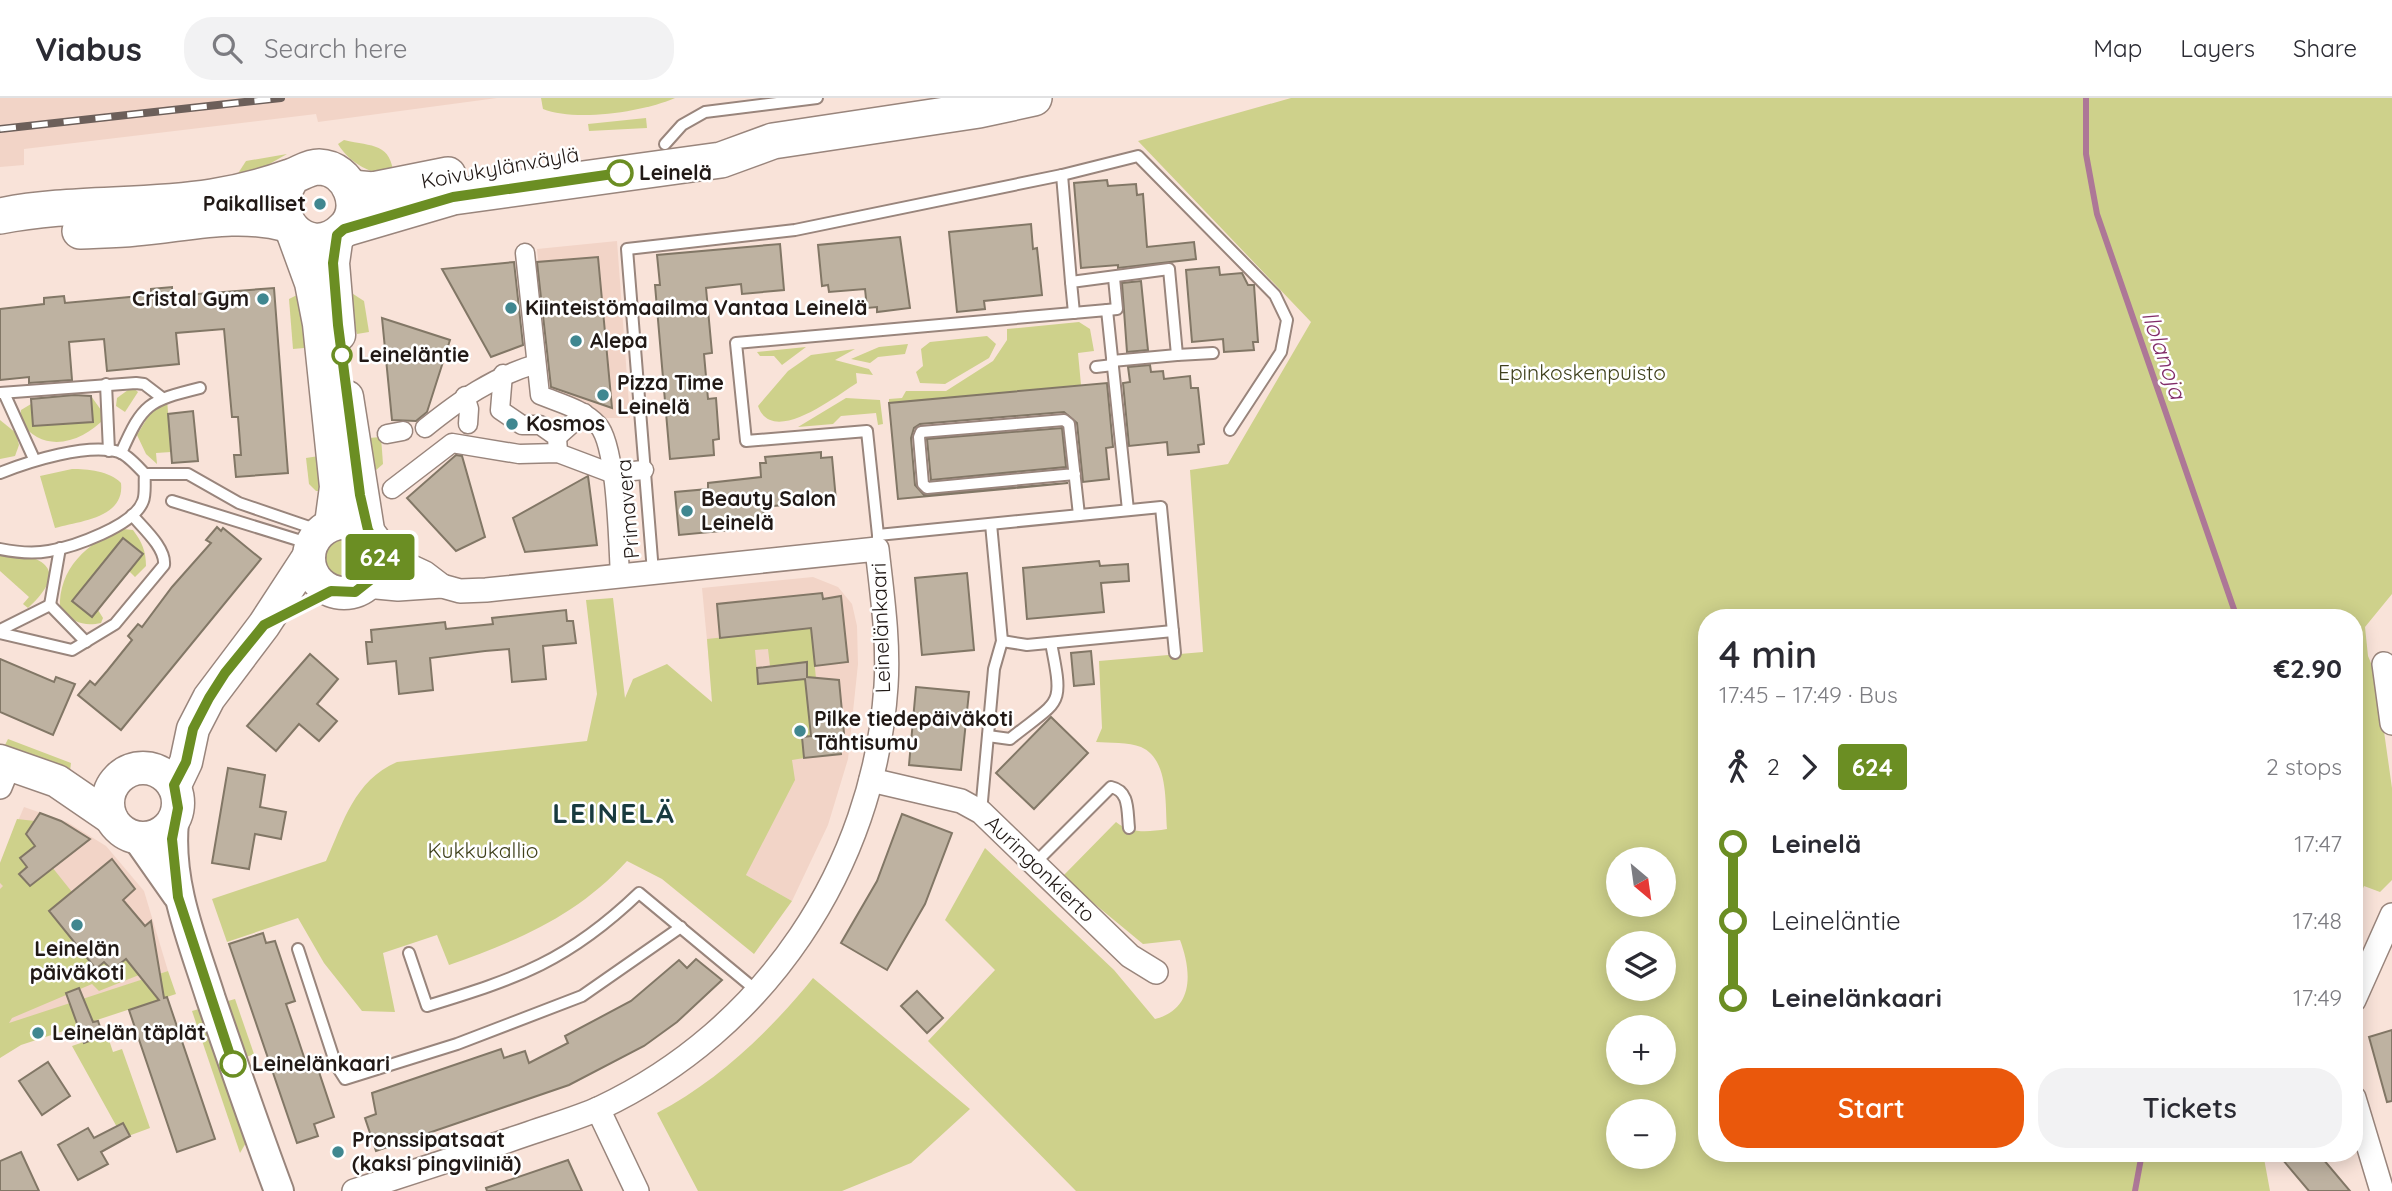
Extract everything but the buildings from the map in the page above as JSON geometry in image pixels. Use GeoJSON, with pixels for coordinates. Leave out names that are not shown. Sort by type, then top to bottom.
{"type":"FeatureCollection","features":[{"type":"Feature","properties":{"kind":"main road","name":"Koivukylänväylä"},"geometry":{"type":"LineString","coordinates":[[0,232],[134,229],[229,218],[262,218],[289,228],[310,240],[453,197],[721,160],[773,141],[979,110],[1034,98]]}},
{"type":"Feature","properties":{"kind":"main road","name":"Koivukylänväylä"},"geometry":{"type":"LineString","coordinates":[[351,188],[373,190],[506,163],[720,136],[773,141]]}},
{"type":"Feature","properties":{"kind":"main road"},"geometry":{"type":"LineString","coordinates":[[0,216],[213,197],[318,167],[331,169],[342,176],[351,188],[355,202],[353,215],[341,232],[333,263],[338,325],[360,495],[374,541],[377,571],[366,586],[355,592],[331,591],[264,625]]}},
{"type":"Feature","properties":{"kind":"main road"},"geometry":{"type":"LineString","coordinates":[[293,176],[282,195],[281,207],[311,283],[319,324],[336,487],[318,539],[313,575],[331,591]]}},
{"type":"Feature","properties":{"kind":"main road"},"geometry":{"type":"LineString","coordinates":[[57,781],[111,818],[127,834],[137,838],[163,832],[174,822],[178,808],[174,785],[186,762],[193,729],[225,673],[264,625],[318,539],[345,522],[374,541]]}},
{"type":"Feature","properties":{"kind":"main road"},"geometry":{"type":"LineString","coordinates":[[111,818],[107,800],[109,789],[193,729]]}},
{"type":"Feature","properties":{"kind":"main road"},"geometry":{"type":"LineString","coordinates":[[3,771],[57,781],[154,770],[174,785]]}},
{"type":"Feature","properties":{"kind":"street"},"geometry":{"type":"LineString","coordinates":[[526,253],[540,395],[584,413],[599,426],[609,446],[620,576]]}},
{"type":"Feature","properties":{"kind":"street"},"geometry":{"type":"LineString","coordinates":[[425,428],[465,396],[503,374],[536,364]]}},
{"type":"Feature","properties":{"kind":"street"},"geometry":{"type":"LineString","coordinates":[[503,374],[500,410],[522,425],[540,425],[557,445],[611,473],[644,470]]}},
{"type":"Feature","properties":{"kind":"street"},"geometry":{"type":"LineString","coordinates":[[392,489],[465,433],[469,409],[465,396]]}},
{"type":"Feature","properties":{"kind":"street"},"geometry":{"type":"LineString","coordinates":[[465,433],[519,454],[557,445],[584,413]]}},
{"type":"Feature","properties":{"kind":"street","name":"Leinelänkaari"},"geometry":{"type":"LineString","coordinates":[[374,541],[442,586]]}},
{"type":"Feature","properties":{"kind":"street","name":"Leinelänkaari"},"geometry":{"type":"LineString","coordinates":[[354,1191],[598,1109],[678,1063],[723,1027],[794,948],[822,904],[853,838],[871,780],[886,686],[884,607],[878,542],[653,572],[486,590],[460,591],[442,586],[398,589],[366,586]]}},
{"type":"Feature","properties":{"kind":"street"},"geometry":{"type":"LineString","coordinates":[[2384,664],[2392,723]]}},
{"type":"Feature","properties":{"kind":"street","name":"Auringonkierto"},"geometry":{"type":"LineString","coordinates":[[871,780],[961,801],[981,812],[1130,956],[1156,972]]}},
{"type":"Feature","properties":{"kind":"street"},"geometry":{"type":"LineString","coordinates":[[174,822],[172,839],[178,897],[248,1112],[279,1191]]}},
{"type":"Feature","properties":{"kind":"street"},"geometry":{"type":"LineString","coordinates":[[137,838],[178,897]]}},
{"type":"Feature","properties":{"kind":"street"},"geometry":{"type":"LineString","coordinates":[[2363,980],[2392,915]]}},
{"type":"Feature","properties":{"kind":"street"},"geometry":{"type":"LineString","coordinates":[[598,1109],[637,1191]]}},
{"type":"Feature","properties":{"kind":"street"},"geometry":{"type":"LineString","coordinates":[[2363,1128],[2382,1191]]}},
{"type":"Feature","properties":{"kind":"lane"},"geometry":{"type":"LineString","coordinates":[[665,144],[682,125],[705,113],[817,98]]}},
{"type":"Feature","properties":{"kind":"lane"},"geometry":{"type":"LineString","coordinates":[[1074,313],[1062,175],[1138,156],[1275,295],[1287,320],[1281,352],[1230,430]]}},
{"type":"Feature","properties":{"kind":"lane","name":"Primavera"},"geometry":{"type":"LineString","coordinates":[[653,572],[627,249],[795,230],[1062,175]]}},
{"type":"Feature","properties":{"kind":"lane"},"geometry":{"type":"LineString","coordinates":[[1072,282],[1169,269],[1177,355]]}},
{"type":"Feature","properties":{"kind":"lane"},"geometry":{"type":"LineString","coordinates":[[1114,278],[1117,309],[757,338],[736,344],[746,441],[867,431],[878,542],[991,524],[1161,507],[1175,653]]}},
{"type":"Feature","properties":{"kind":"lane"},"geometry":{"type":"LineString","coordinates":[[1107,310],[1128,510]]}},
{"type":"Feature","properties":{"kind":"lane"},"geometry":{"type":"LineString","coordinates":[[1096,367],[1177,355],[1213,353]]}},
{"type":"Feature","properties":{"kind":"lane"},"geometry":{"type":"LineString","coordinates":[[106,384],[109,452]]}},
{"type":"Feature","properties":{"kind":"lane"},"geometry":{"type":"LineString","coordinates":[[34,459],[2,393],[106,384],[144,384],[161,397]]}},
{"type":"Feature","properties":{"kind":"lane"},"geometry":{"type":"LineString","coordinates":[[121,453],[137,419],[161,397],[200,388]]}},
{"type":"Feature","properties":{"kind":"lane"},"geometry":{"type":"LineString","coordinates":[[1075,474],[927,488],[923,484],[919,437],[921,432],[1064,420],[1069,424],[1075,474],[1079,515]]}},
{"type":"Feature","properties":{"kind":"lane"},"geometry":{"type":"LineString","coordinates":[[0,473],[34,459],[73,453],[121,453],[145,474],[188,474],[239,503],[318,539]]}},
{"type":"Feature","properties":{"kind":"lane"},"geometry":{"type":"LineString","coordinates":[[0,549],[48,552],[85,540],[132,515],[143,501],[145,474]]}},
{"type":"Feature","properties":{"kind":"lane"},"geometry":{"type":"LineString","coordinates":[[172,501],[318,539]]}},
{"type":"Feature","properties":{"kind":"lane"},"geometry":{"type":"LineString","coordinates":[[0,631],[72,650],[115,624],[164,565],[165,558],[160,550],[132,515]]}},
{"type":"Feature","properties":{"kind":"lane"},"geometry":{"type":"LineString","coordinates":[[981,812],[994,669],[1002,641],[991,524]]}},
{"type":"Feature","properties":{"kind":"lane"},"geometry":{"type":"LineString","coordinates":[[50,606],[60,548]]}},
{"type":"Feature","properties":{"kind":"lane"},"geometry":{"type":"LineString","coordinates":[[50,606],[86,642]]}},
{"type":"Feature","properties":{"kind":"lane"},"geometry":{"type":"LineString","coordinates":[[0,631],[50,606]]}},
{"type":"Feature","properties":{"kind":"lane"},"geometry":{"type":"LineString","coordinates":[[1002,641],[1027,645],[1173,631]]}},
{"type":"Feature","properties":{"kind":"lane"},"geometry":{"type":"LineString","coordinates":[[988,736],[1010,739],[1055,703],[1060,689],[1051,643]]}},
{"type":"Feature","properties":{"kind":"lane"},"geometry":{"type":"LineString","coordinates":[[1034,864],[1111,787],[1121,789],[1125,794],[1129,828]]}},
{"type":"Feature","properties":{"kind":"lane"},"geometry":{"type":"LineString","coordinates":[[409,953],[426,1006],[530,972],[604,926],[639,893],[757,991]]}},
{"type":"Feature","properties":{"kind":"lane"},"geometry":{"type":"LineString","coordinates":[[298,949],[336,1065],[345,1079],[457,1044],[582,996],[681,927]]}},
{"type":"Feature","properties":{"kind":"shaded area"},"geometry":{"type":"Polygon","coordinates":[[[0,98],[497,98],[318,122],[316,114],[24,149],[24,165],[0,167],[0,98]]]}},
{"type":"Feature","properties":{"kind":"shaded area"},"geometry":{"type":"Polygon","coordinates":[[[617,241],[630,418],[605,418],[551,398],[537,249],[617,241]]]}},
{"type":"Feature","properties":{"kind":"shaded area","name":"Pilke tiedepäiväkoti Tähtisumu"},"geometry":{"type":"Polygon","coordinates":[[[813,577],[838,587],[852,604],[857,626],[858,664],[848,759],[828,825],[792,901],[746,875],[780,804],[713,703],[702,588],[813,577]]]}},
{"type":"Feature","properties":{"kind":"shaded area","name":"Leinelän päiväkoti"},"geometry":{"type":"Polygon","coordinates":[[[24,807],[67,822],[106,846],[144,891],[168,971],[0,1028],[0,863],[24,807]]]}},
{"type":"Feature","properties":{"kind":"green space"},"geometry":{"type":"Polygon","coordinates":[[[541,98],[675,98],[628,111],[573,115],[543,109],[541,98]]]}},
{"type":"Feature","properties":{"kind":"green space","name":"Epinkoskenpuisto"},"geometry":{"type":"Polygon","coordinates":[[[1291,98],[2392,98],[2392,594],[2365,627],[2368,656],[2376,675],[2392,788],[2392,880],[2380,892],[2364,886],[2363,888],[2363,609],[1698,609],[1698,1162],[2265,1162],[2270,1191],[1076,1191],[928,1041],[995,970],[945,920],[985,848],[1114,970],[1155,1019],[1168,1014],[1183,998],[1188,976],[1180,940],[1143,944],[1062,877],[1116,822],[1134,830],[1167,829],[1164,783],[1157,761],[1141,747],[1096,742],[1102,728],[1099,661],[1203,652],[1190,470],[1228,464],[1311,322],[1138,141],[1291,98]]]}},
{"type":"Feature","properties":{"kind":"green space"},"geometry":{"type":"Polygon","coordinates":[[[646,118],[647,128],[589,131],[588,124],[646,118]]]}},
{"type":"Feature","properties":{"kind":"green space"},"geometry":{"type":"Polygon","coordinates":[[[344,140],[379,148],[385,152],[394,177],[370,171],[355,162],[338,144],[344,140]]]}},
{"type":"Feature","properties":{"kind":"green space"},"geometry":{"type":"Polygon","coordinates":[[[287,154],[257,171],[235,178],[246,161],[287,154]]]}},
{"type":"Feature","properties":{"kind":"green space"},"geometry":{"type":"Polygon","coordinates":[[[303,292],[308,307],[304,348],[293,349],[289,299],[303,292]]]}},
{"type":"Feature","properties":{"kind":"green space"},"geometry":{"type":"Polygon","coordinates":[[[350,292],[364,301],[369,332],[357,334],[348,306],[350,292]]]}},
{"type":"Feature","properties":{"kind":"green space"},"geometry":{"type":"Polygon","coordinates":[[[1079,322],[1090,329],[1094,351],[1078,353],[1081,385],[889,403],[889,399],[902,398],[906,391],[946,391],[993,361],[1007,340],[1007,329],[1079,322]]]}},
{"type":"Feature","properties":{"kind":"green space"},"geometry":{"type":"Polygon","coordinates":[[[987,336],[996,344],[989,358],[945,384],[920,383],[916,372],[923,366],[921,349],[930,342],[987,336]]]}},
{"type":"Feature","properties":{"kind":"green space"},"geometry":{"type":"Polygon","coordinates":[[[908,344],[905,354],[878,357],[870,363],[851,359],[879,347],[908,344]]]}},
{"type":"Feature","properties":{"kind":"green space"},"geometry":{"type":"Polygon","coordinates":[[[806,347],[782,365],[774,356],[760,356],[757,352],[806,347]]]}},
{"type":"Feature","properties":{"kind":"green space"},"geometry":{"type":"Polygon","coordinates":[[[855,349],[835,360],[869,369],[873,375],[856,373],[857,383],[805,415],[776,422],[765,417],[758,406],[788,371],[811,355],[855,349]]]}},
{"type":"Feature","properties":{"kind":"green space"},"geometry":{"type":"Polygon","coordinates":[[[132,387],[138,392],[125,412],[116,406],[117,398],[132,387]]]}},
{"type":"Feature","properties":{"kind":"green space"},"geometry":{"type":"Polygon","coordinates":[[[91,396],[106,417],[74,439],[51,442],[29,432],[20,421],[21,410],[31,404],[33,426],[93,422],[91,396]]]}},
{"type":"Feature","properties":{"kind":"green space"},"geometry":{"type":"Polygon","coordinates":[[[846,398],[880,400],[883,424],[878,425],[876,413],[841,416],[833,424],[798,427],[846,398]]]}},
{"type":"Feature","properties":{"kind":"green space"},"geometry":{"type":"Polygon","coordinates":[[[167,399],[171,452],[156,453],[157,464],[146,454],[137,435],[149,415],[167,399]]]}},
{"type":"Feature","properties":{"kind":"green space"},"geometry":{"type":"Polygon","coordinates":[[[0,420],[16,433],[19,445],[15,456],[0,459],[0,420]]]}},
{"type":"Feature","properties":{"kind":"green space"},"geometry":{"type":"Polygon","coordinates":[[[381,437],[383,464],[367,478],[369,438],[381,437]]]}},
{"type":"Feature","properties":{"kind":"green space"},"geometry":{"type":"Polygon","coordinates":[[[319,456],[330,491],[316,491],[309,484],[306,458],[319,456]]]}},
{"type":"Feature","properties":{"kind":"green space"},"geometry":{"type":"Polygon","coordinates":[[[72,469],[91,470],[111,476],[121,483],[120,495],[116,504],[99,516],[55,528],[40,476],[72,469]]]}},
{"type":"Feature","properties":{"kind":"green space"},"geometry":{"type":"Polygon","coordinates":[[[123,529],[133,530],[139,539],[146,566],[135,577],[129,571],[122,539],[73,600],[92,617],[98,610],[103,618],[101,623],[84,624],[74,620],[60,609],[64,581],[77,559],[87,549],[123,529]]]}},
{"type":"Feature","properties":{"kind":"green space"},"geometry":{"type":"Polygon","coordinates":[[[345,536],[354,537],[361,542],[366,549],[366,567],[361,574],[354,579],[345,580],[336,579],[329,574],[324,567],[323,558],[324,549],[329,542],[336,537],[345,536]]]}},
{"type":"Feature","properties":{"kind":"green space"},"geometry":{"type":"Polygon","coordinates":[[[0,552],[29,557],[47,567],[48,584],[28,608],[23,604],[29,597],[0,571],[0,552]]]}},
{"type":"Feature","properties":{"kind":"green space","name":"Kukkukallio"},"geometry":{"type":"Polygon","coordinates":[[[613,598],[625,698],[633,679],[667,664],[712,702],[707,639],[816,627],[813,647],[818,700],[811,736],[802,737],[804,758],[792,760],[795,780],[746,875],[792,901],[754,954],[662,879],[627,861],[588,897],[567,912],[522,936],[474,956],[449,965],[437,935],[383,953],[395,1012],[362,1011],[324,963],[298,918],[227,942],[212,899],[326,861],[345,817],[360,791],[382,770],[397,762],[587,741],[597,694],[586,600],[613,598]],[[768,649],[755,650],[758,684],[789,664],[770,666],[768,649]]]}},
{"type":"Feature","properties":{"kind":"green space"},"geometry":{"type":"Polygon","coordinates":[[[8,739],[71,763],[70,771],[52,767],[4,747],[8,739]]]}},
{"type":"Feature","properties":{"kind":"green space"},"geometry":{"type":"Polygon","coordinates":[[[17,819],[35,821],[26,834],[35,846],[27,867],[19,874],[30,886],[40,878],[36,872],[48,862],[72,892],[49,911],[96,968],[104,962],[112,970],[126,959],[139,975],[99,991],[92,984],[12,1018],[9,1023],[168,971],[176,994],[21,1045],[0,1058],[0,889],[3,886],[0,883],[0,863],[17,819]]]}},
{"type":"Feature","properties":{"kind":"green space"},"geometry":{"type":"Polygon","coordinates":[[[813,978],[970,1109],[911,1163],[842,1191],[698,1191],[657,1113],[701,1086],[742,1053],[779,1017],[813,978]]]}},
{"type":"Feature","properties":{"kind":"green space"},"geometry":{"type":"Polygon","coordinates":[[[235,999],[254,1054],[244,1058],[228,1001],[235,999]]]}},
{"type":"Feature","properties":{"kind":"green space"},"geometry":{"type":"Polygon","coordinates":[[[199,1009],[213,1039],[247,1141],[240,1153],[192,1011],[199,1009]]]}},
{"type":"Feature","properties":{"kind":"green space"},"geometry":{"type":"Polygon","coordinates":[[[107,1034],[113,1052],[122,1049],[150,1128],[123,1138],[72,1046],[107,1034]]]}},
{"type":"Feature","properties":{"kind":"waterway","name":"Ilolanoja"},"geometry":{"type":"LineString","coordinates":[[2086,98],[2086,154],[2097,214],[2234,609]]}},
{"type":"Feature","properties":{"kind":"waterway","name":"Ilolanoja"},"geometry":{"type":"LineString","coordinates":[[2135,1191],[2140,1162]]}},
{"type":"Feature","properties":{"kind":"railway"},"geometry":{"type":"LineString","coordinates":[[0,129],[281,98]]}},
{"type":"Feature","properties":{"kind":"bus line","name":"624"},"geometry":{"type":"LineString","coordinates":[[233,1064],[178,897],[172,839],[178,808],[174,785],[186,762],[193,729],[209,698],[225,673],[264,625],[331,591],[355,592],[366,586],[380,564],[380,552],[376,540],[368,530],[360,495],[338,325],[333,263],[337,235],[344,229],[453,197],[620,173]]}},
{"type":"Feature","properties":{"kind":"place","name":"Leinelä"},"geometry":{"type":"Point","coordinates":[620,173]}},
{"type":"Feature","properties":{"kind":"place","name":"Paikalliset"},"geometry":{"type":"Point","coordinates":[320,204]}},
{"type":"Feature","properties":{"kind":"place","name":"Cristal Gym"},"geometry":{"type":"Point","coordinates":[263,299]}},
{"type":"Feature","properties":{"kind":"place","name":"Kiinteistömaailma Vantaa Leinelä"},"geometry":{"type":"Point","coordinates":[511,308]}},
{"type":"Feature","properties":{"kind":"place","name":"Alepa"},"geometry":{"type":"Point","coordinates":[576,341]}},
{"type":"Feature","properties":{"kind":"place","name":"Leineläntie"},"geometry":{"type":"Point","coordinates":[342,355]}},
{"type":"Feature","properties":{"kind":"place","name":"Pizza Time Leinelä"},"geometry":{"type":"Point","coordinates":[603,395]}},
{"type":"Feature","properties":{"kind":"place","name":"Kosmos"},"geometry":{"type":"Point","coordinates":[512,424]}},
{"type":"Feature","properties":{"kind":"place","name":"Beauty Salon Leinelä"},"geometry":{"type":"Point","coordinates":[687,511]}},
{"type":"Feature","properties":{"kind":"place","name":"Pilke tiedepäiväkoti Tähtisumu"},"geometry":{"type":"Point","coordinates":[800,731]}},
{"type":"Feature","properties":{"kind":"place","name":"Leinelän päiväkoti"},"geometry":{"type":"Point","coordinates":[77,925]}},
{"type":"Feature","properties":{"kind":"place","name":"Leinelän täplät"},"geometry":{"type":"Point","coordinates":[38,1033]}},
{"type":"Feature","properties":{"kind":"place","name":"Leinelänkaari"},"geometry":{"type":"Point","coordinates":[233,1064]}},
{"type":"Feature","properties":{"kind":"place","name":"Pronssipatsaat (kaksi pingviiniä)"},"geometry":{"type":"Point","coordinates":[338,1152]}},
{"type":"Feature","properties":{"kind":"district","name":"LEINELÄ"},"geometry":{"type":"Point","coordinates":[614,813]}}]}
